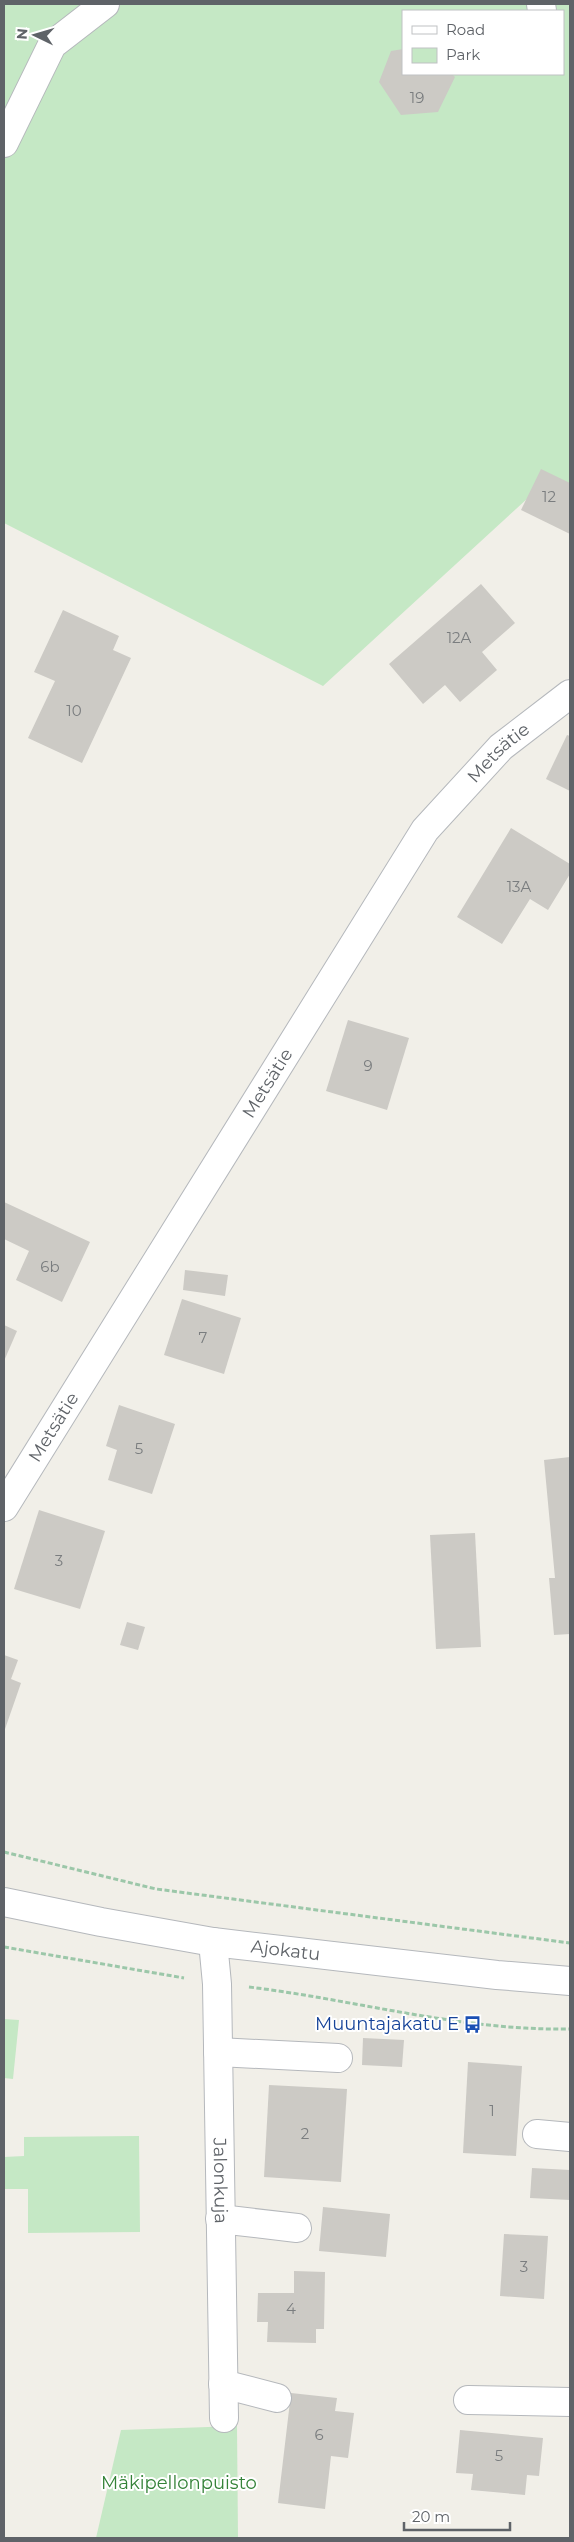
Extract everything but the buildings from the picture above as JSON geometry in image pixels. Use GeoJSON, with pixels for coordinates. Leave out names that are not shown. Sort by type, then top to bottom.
{"type":"FeatureCollection","features":[{"type":"Feature","properties":{"kind":"street"},"geometry":{"type":"LineString","coordinates":[[4,143],[52,45],[105,4]]}},
{"type":"Feature","properties":{"kind":"street","name":"Metsätie"},"geometry":{"type":"LineString","coordinates":[[4,1508],[425,830],[501,747],[570,694]]}},
{"type":"Feature","properties":{"kind":"street","name":"Ajokatu"},"geometry":{"type":"LineString","coordinates":[[4,1902],[213,1942],[497,1975],[570,1981]]}},
{"type":"Feature","properties":{"kind":"street","name":"Jalonkuja"},"geometry":{"type":"LineString","coordinates":[[213,1942],[217,1984],[224,2418]]}},
{"type":"Feature","properties":{"kind":"street"},"geometry":{"type":"LineString","coordinates":[[218,2052],[338,2058]]}},
{"type":"Feature","properties":{"kind":"street"},"geometry":{"type":"LineString","coordinates":[[538,2134],[570,2137]]}},
{"type":"Feature","properties":{"kind":"street"},"geometry":{"type":"LineString","coordinates":[[220,2219],[297,2228]]}},
{"type":"Feature","properties":{"kind":"street"},"geometry":{"type":"LineString","coordinates":[[223,2384],[277,2398]]}},
{"type":"Feature","properties":{"kind":"street"},"geometry":{"type":"LineString","coordinates":[[468,2400],[570,2402]]}},
{"type":"Feature","properties":{"kind":"path"},"geometry":{"type":"LineString","coordinates":[[4,1852],[156,1889],[570,1943]]}},
{"type":"Feature","properties":{"kind":"path"},"geometry":{"type":"LineString","coordinates":[[4,1947],[217,1984],[299,1993],[473,2024],[542,2030],[570,2029]]}},
{"type":"Feature","properties":{"kind":"green space"},"geometry":{"type":"Polygon","coordinates":[[[4,4],[570,4],[570,497],[540,487],[323,686],[4,523],[4,4]]]}},
{"type":"Feature","properties":{"kind":"green space"},"geometry":{"type":"Polygon","coordinates":[[[4,2019],[19,2020],[13,2079],[4,2078],[4,2019]]]}},
{"type":"Feature","properties":{"kind":"green space"},"geometry":{"type":"Polygon","coordinates":[[[139,2136],[140,2232],[28,2233],[28,2189],[4,2189],[4,2157],[24,2156],[24,2137],[139,2136]]]}},
{"type":"Feature","properties":{"kind":"green space","name":"Mäkipellonpuisto"},"geometry":{"type":"Polygon","coordinates":[[[237,2426],[238,2538],[96,2538],[121,2430],[237,2426]]]}},
{"type":"Feature","properties":{"kind":"place","name":"Muuntajakatu E"},"geometry":{"type":"Point","coordinates":[473,2024]}}]}
